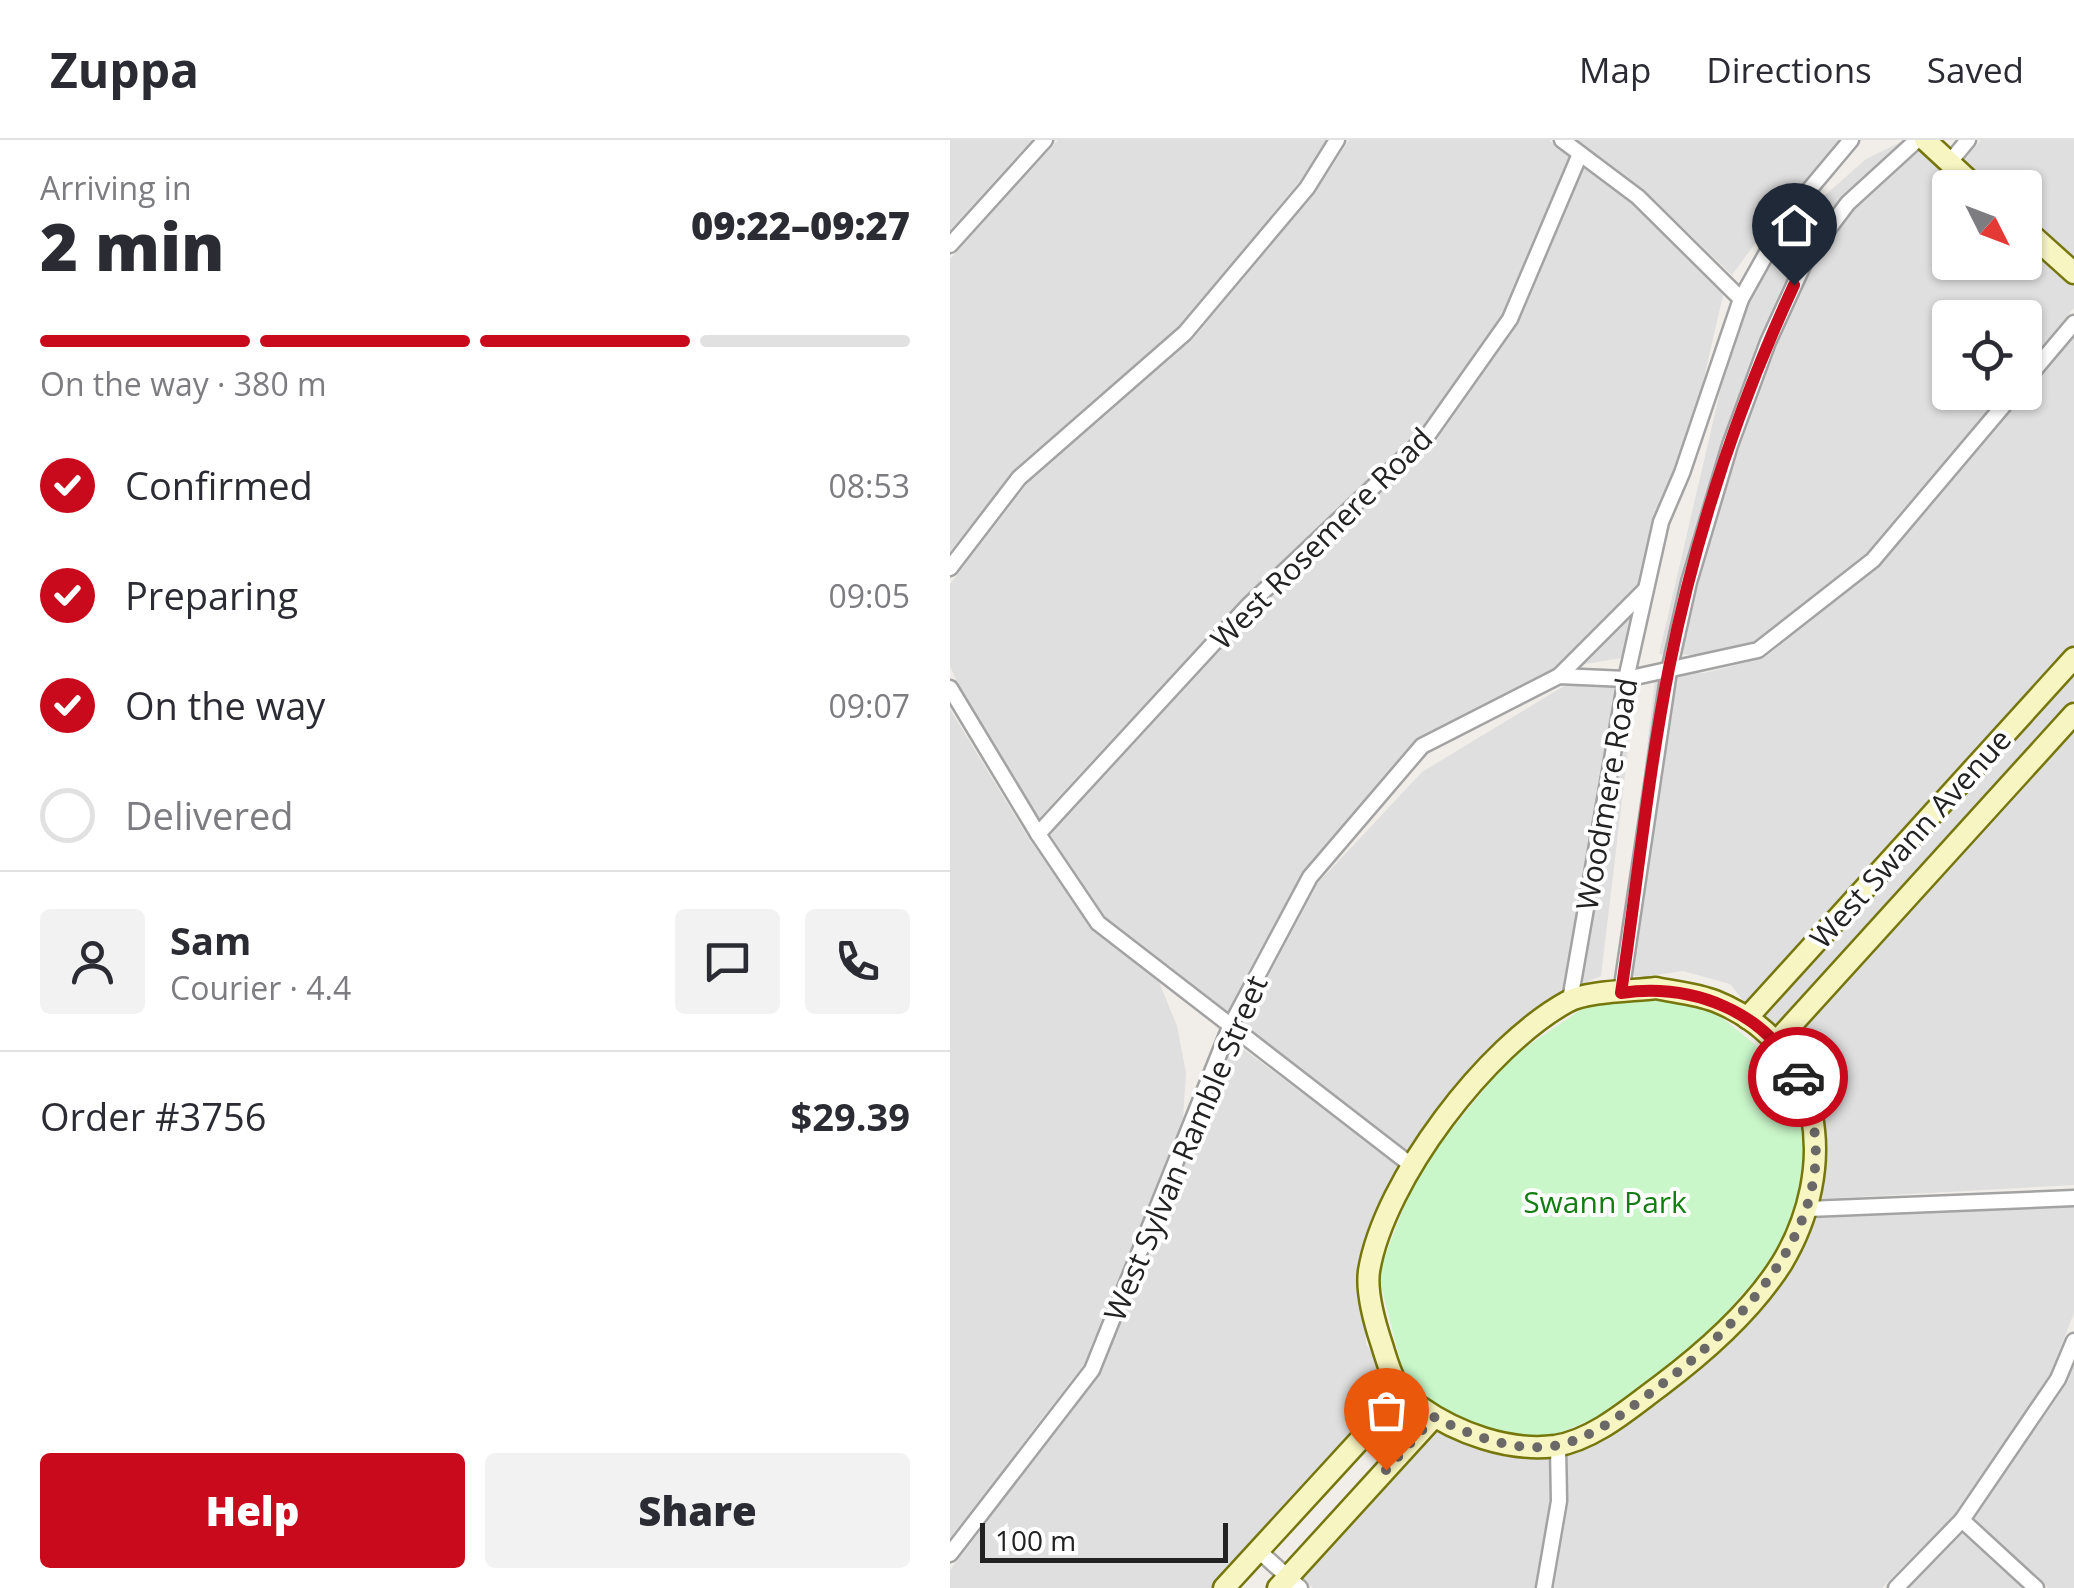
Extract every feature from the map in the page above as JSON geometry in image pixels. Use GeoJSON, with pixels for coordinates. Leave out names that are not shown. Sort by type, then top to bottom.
{"type":"FeatureCollection","features":[{"type":"Feature","properties":{"kind":"street"},"geometry":{"type":"LineString","coordinates":[[950,245],[1045,140]]}},
{"type":"Feature","properties":{"kind":"street"},"geometry":{"type":"LineString","coordinates":[[950,568],[1019,478],[1184,334],[1307,188],[1338,140]]}},
{"type":"Feature","properties":{"kind":"street"},"geometry":{"type":"LineString","coordinates":[[1562,140],[1638,198],[1741,298]]}},
{"type":"Feature","properties":{"kind":"street","name":"Woodmere Road"},"geometry":{"type":"LineString","coordinates":[[1570,1000],[1626,680],[1662,522],[1741,298],[1788,215],[1851,140]]}},
{"type":"Feature","properties":{"kind":"street","name":"Woodmere Road"},"geometry":{"type":"LineString","coordinates":[[1621,993],[1669,671],[1689,582],[1730,445],[1768,342],[1807,256],[1848,203],[1917,140]]}},
{"type":"Feature","properties":{"kind":"street"},"geometry":{"type":"LineString","coordinates":[[1925,140],[1957,170]]}},
{"type":"Feature","properties":{"kind":"street"},"geometry":{"type":"LineString","coordinates":[[1949,163],[1968,140]]}},
{"type":"Feature","properties":{"kind":"street","name":"West Rosemere Road"},"geometry":{"type":"LineString","coordinates":[[1038,834],[1248,606],[1428,435],[1510,319],[1580,154]]}},
{"type":"Feature","properties":{"kind":"street"},"geometry":{"type":"LineString","coordinates":[[2042,245],[2074,273]]}},
{"type":"Feature","properties":{"kind":"street"},"geometry":{"type":"LineString","coordinates":[[2042,361],[2074,323]]}},
{"type":"Feature","properties":{"kind":"street"},"geometry":{"type":"LineString","coordinates":[[1559,676],[1626,680],[1758,650],[1873,560],[2000,410]]}},
{"type":"Feature","properties":{"kind":"street","name":"Woodmere Road"},"geometry":{"type":"LineString","coordinates":[[1559,676],[1646,590]]}},
{"type":"Feature","properties":{"kind":"street","name":"West Swann Avenue"},"geometry":{"type":"LineString","coordinates":[[1746,1018],[2074,658]]}},
{"type":"Feature","properties":{"kind":"street","name":"West Sylvan Ramble Street"},"geometry":{"type":"LineString","coordinates":[[950,1554],[1092,1370],[1230,1028],[1310,877],[1422,746],[1559,676]]}},
{"type":"Feature","properties":{"kind":"street"},"geometry":{"type":"LineString","coordinates":[[950,688],[1038,834],[1098,923],[1411,1165]]}},
{"type":"Feature","properties":{"kind":"street","name":"West Swann Avenue"},"geometry":{"type":"LineString","coordinates":[[1776,1042],[2074,714]]}},
{"type":"Feature","properties":{"kind":"street"},"geometry":{"type":"LineString","coordinates":[[1656,988],[1714,1000],[1746,1018],[1776,1042],[1797,1075],[1813,1117],[1817,1150],[1808,1209],[1781,1264],[1716,1339],[1687,1366],[1601,1428],[1558,1446],[1532,1446],[1464,1433],[1402,1394],[1376,1326],[1368,1273],[1389,1210],[1411,1165],[1449,1110],[1500,1056],[1570,1000],[1656,988]]}},
{"type":"Feature","properties":{"kind":"street"},"geometry":{"type":"LineString","coordinates":[[1808,1209],[2074,1198]]}},
{"type":"Feature","properties":{"kind":"street"},"geometry":{"type":"LineString","coordinates":[[1896,1588],[1962,1520],[2058,1379],[2074,1341]]}},
{"type":"Feature","properties":{"kind":"street"},"geometry":{"type":"LineString","coordinates":[[1224,1588],[1402,1394]]}},
{"type":"Feature","properties":{"kind":"street"},"geometry":{"type":"LineString","coordinates":[[1259,1550],[1289,1584],[1434,1417]]}},
{"type":"Feature","properties":{"kind":"street"},"geometry":{"type":"LineString","coordinates":[[1544,1588],[1559,1502],[1558,1446]]}},
{"type":"Feature","properties":{"kind":"street"},"geometry":{"type":"LineString","coordinates":[[1962,1520],[2036,1588]]}},
{"type":"Feature","properties":{"kind":"shaded area"},"geometry":{"type":"Polygon","coordinates":[[[950,140],[1032,140],[950,230],[950,140]]]}},
{"type":"Feature","properties":{"kind":"shaded area"},"geometry":{"type":"Polygon","coordinates":[[[1058,140],[1326,140],[1299,182],[1178,327],[1013,471],[950,552],[950,259],[1058,140]]]}},
{"type":"Feature","properties":{"kind":"shaded area"},"geometry":{"type":"Polygon","coordinates":[[[1349,140],[1549,140],[1569,156],[1502,314],[1421,429],[1241,600],[1039,818],[966,702],[968,698],[963,696],[950,666],[950,584],[1027,484],[1192,340],[1315,193],[1349,140]]]}},
{"type":"Feature","properties":{"kind":"shaded area"},"geometry":{"type":"Polygon","coordinates":[[[1576,140],[1862,140],[1781,208],[1732,275],[1644,191],[1576,140]]]}},
{"type":"Feature","properties":{"kind":"shaded area"},"geometry":{"type":"Polygon","coordinates":[[[1911,140],[1945,170],[1932,170],[1932,280],[2042,280],[2042,256],[2074,284],[2074,308],[2042,346],[2042,300],[1932,300],[1932,410],[1988,410],[1866,553],[1753,642],[1699,655],[1659,654],[1743,293],[1795,222],[1866,159],[1911,140]]]}},
{"type":"Feature","properties":{"kind":"shaded area"},"geometry":{"type":"Polygon","coordinates":[[[1981,140],[2074,140],[2074,261],[2042,233],[2042,170],[1971,170],[1962,162],[1981,140]]]}},
{"type":"Feature","properties":{"kind":"shaded area"},"geometry":{"type":"Polygon","coordinates":[[[1584,168],[1633,204],[1724,291],[1640,655],[1555,669],[1409,758],[1302,872],[1226,1014],[1173,972],[1171,966],[1105,917],[1050,835],[1255,613],[1436,441],[1518,324],[1584,168]]]}},
{"type":"Feature","properties":{"kind":"shaded area"},"geometry":{"type":"Polygon","coordinates":[[[2074,338],[2074,644],[1746,1004],[1730,984],[1683,971],[1643,977],[1620,975],[1656,672],[1704,673],[1764,658],[1879,567],[2013,410],[2042,410],[2042,376],[2074,338]]]}},
{"type":"Feature","properties":{"kind":"shaded area"},"geometry":{"type":"Polygon","coordinates":[[[2074,673],[2074,699],[1774,1029],[1760,1018],[2074,673]]]}},
{"type":"Feature","properties":{"kind":"shaded area"},"geometry":{"type":"Polygon","coordinates":[[[1637,674],[1601,976],[1564,992],[1493,1049],[1442,1105],[1408,1152],[1242,1026],[1318,883],[1422,772],[1564,686],[1637,674]]]}},
{"type":"Feature","properties":{"kind":"shaded area"},"geometry":{"type":"Polygon","coordinates":[[[950,709],[1026,834],[1093,930],[1159,982],[1177,1026],[1186,1073],[1183,1118],[1084,1364],[950,1538],[950,709]]]}},
{"type":"Feature","properties":{"kind":"shaded area"},"geometry":{"type":"Polygon","coordinates":[[[2074,728],[2074,1185],[1819,1199],[1826,1152],[1822,1117],[1811,1085],[1788,1043],[2074,728]]]}},
{"type":"Feature","properties":{"kind":"shaded area"},"geometry":{"type":"Polygon","coordinates":[[[1234,1042],[1400,1167],[1380,1206],[1366,1322],[1366,1344],[1391,1392],[1211,1588],[950,1588],[950,1570],[1100,1374],[1234,1042]]]}},
{"type":"Feature","properties":{"kind":"shaded area"},"geometry":{"type":"Polygon","coordinates":[[[2074,1204],[2074,1313],[2050,1374],[1955,1514],[1882,1588],[1554,1588],[1568,1504],[1568,1452],[1642,1411],[1723,1346],[1788,1270],[1814,1217],[2074,1204]]]}},
{"type":"Feature","properties":{"kind":"shaded area"},"geometry":{"type":"Polygon","coordinates":[[[2074,1366],[2074,1588],[2048,1588],[1974,1519],[2067,1383],[2074,1366]]]}},
{"type":"Feature","properties":{"kind":"shaded area"},"geometry":{"type":"Polygon","coordinates":[[[1437,1428],[1463,1442],[1549,1455],[1550,1500],[1535,1588],[1313,1588],[1301,1577],[1437,1428]]]}},
{"type":"Feature","properties":{"kind":"shaded area"},"geometry":{"type":"Polygon","coordinates":[[[1963,1533],[2023,1588],[1909,1588],[1963,1533]]]}},
{"type":"Feature","properties":{"kind":"green space","name":"Swann Park"},"geometry":{"type":"Polygon","coordinates":[[[1607,992],[1711,1009],[1753,1043],[1794,1088],[1805,1122],[1807,1178],[1788,1233],[1764,1270],[1701,1341],[1600,1416],[1540,1441],[1467,1422],[1429,1401],[1405,1379],[1378,1274],[1418,1170],[1510,1058],[1607,992]]]}},
{"type":"Feature","properties":{"kind":"way so far"},"geometry":{"type":"LineString","coordinates":[[1386,1470],[1434,1417],[1464,1433],[1532,1446],[1558,1446],[1601,1428],[1687,1366],[1716,1339],[1781,1264],[1808,1209],[1817,1150],[1813,1117],[1798,1077]]}},
{"type":"Feature","properties":{"kind":"route"},"geometry":{"type":"LineString","coordinates":[[1794,285],[1730,445],[1689,582],[1669,671],[1621,993],[1656,988],[1714,1000],[1746,1018],[1776,1042],[1798,1077]]}}]}
